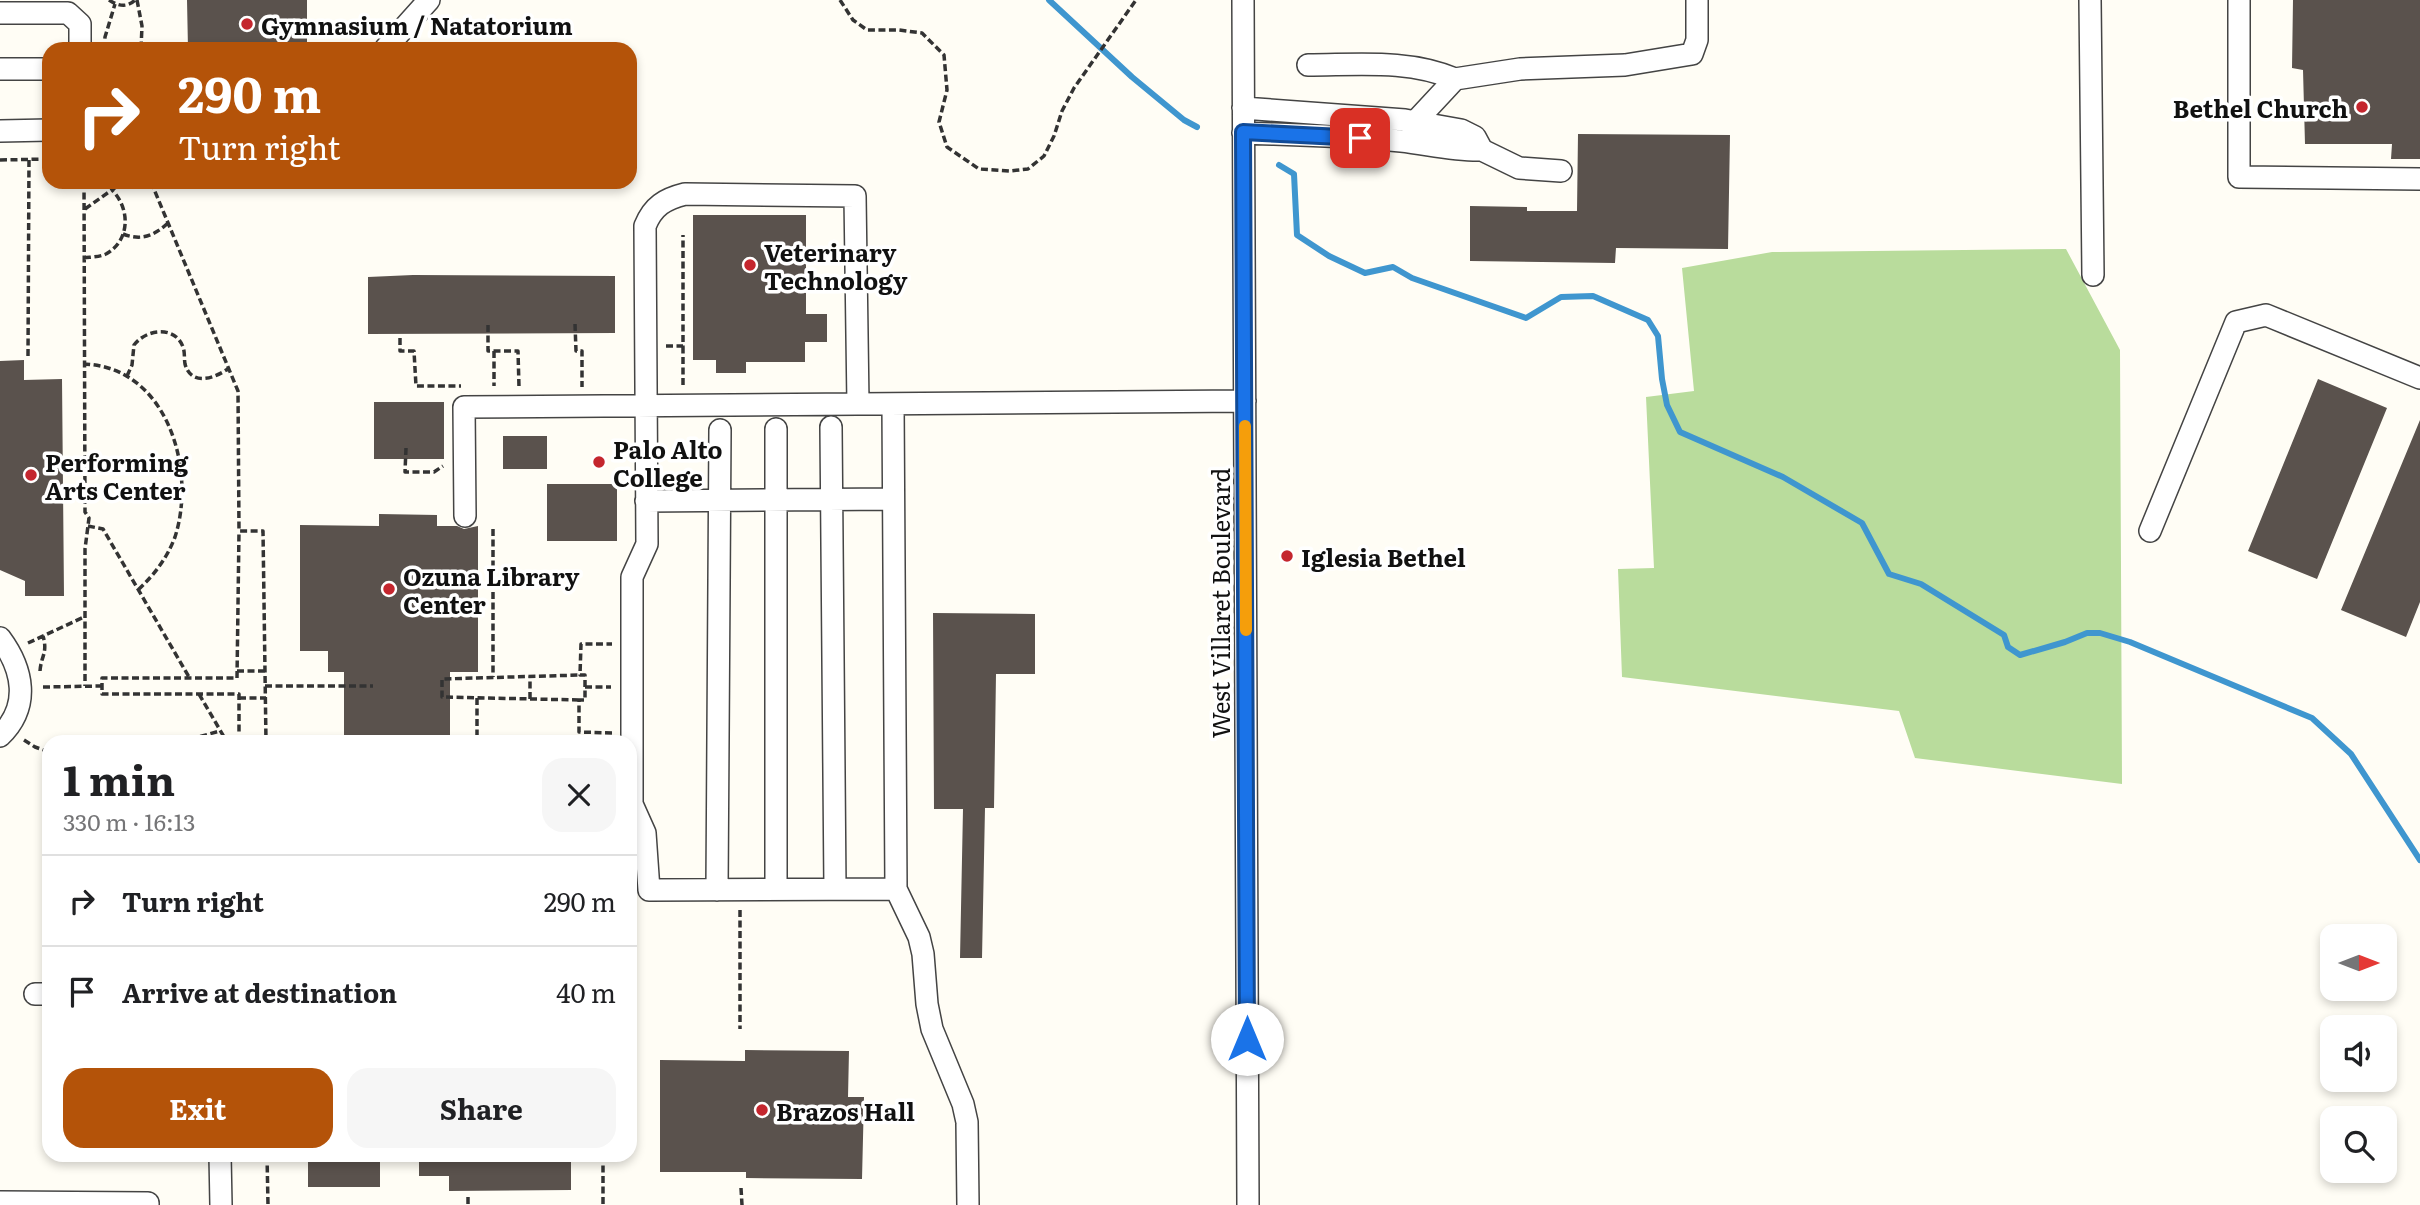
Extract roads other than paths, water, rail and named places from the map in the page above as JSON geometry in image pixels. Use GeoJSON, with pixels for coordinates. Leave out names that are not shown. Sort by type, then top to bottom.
{"type":"FeatureCollection","features":[{"type":"Feature","properties":{"kind":"street"},"geometry":{"type":"LineString","coordinates":[[391,42],[429,0]]}},
{"type":"Feature","properties":{"kind":"street","name":"West Villaret Boulevard"},"geometry":{"type":"LineString","coordinates":[[1243,0],[1248,1205]]}},
{"type":"Feature","properties":{"kind":"street"},"geometry":{"type":"LineString","coordinates":[[1308,65],[1390,64],[1434,69],[1455,79],[1520,69],[1625,65],[1692,54],[1697,40],[1697,0]]}},
{"type":"Feature","properties":{"kind":"street"},"geometry":{"type":"LineString","coordinates":[[2090,0],[2093,275]]}},
{"type":"Feature","properties":{"kind":"street"},"geometry":{"type":"LineString","coordinates":[[2239,0],[2239,177],[2420,179]]}},
{"type":"Feature","properties":{"kind":"street"},"geometry":{"type":"LineString","coordinates":[[0,13],[68,13],[80,24],[80,42]]}},
{"type":"Feature","properties":{"kind":"street"},"geometry":{"type":"LineString","coordinates":[[0,69],[42,69]]}},
{"type":"Feature","properties":{"kind":"street"},"geometry":{"type":"LineString","coordinates":[[1243,132],[1338,136],[1413,132],[1455,79]]}},
{"type":"Feature","properties":{"kind":"street"},"geometry":{"type":"LineString","coordinates":[[1243,108],[1413,132],[1465,150],[1482,150],[1519,168],[1561,171]]}},
{"type":"Feature","properties":{"kind":"street"},"geometry":{"type":"LineString","coordinates":[[0,131],[42,130]]}},
{"type":"Feature","properties":{"kind":"street"},"geometry":{"type":"LineString","coordinates":[[632,735],[632,577],[647,544],[645,226],[657,206],[669,198],[685,194],[855,196],[858,404]]}},
{"type":"Feature","properties":{"kind":"street"},"geometry":{"type":"LineString","coordinates":[[2150,531],[2236,323],[2266,315],[2420,377]]}},
{"type":"Feature","properties":{"kind":"street"},"geometry":{"type":"LineString","coordinates":[[465,516],[464,407],[520,396],[582,406],[1245,401]]}},
{"type":"Feature","properties":{"kind":"street"},"geometry":{"type":"LineString","coordinates":[[893,404],[896,889],[919,937],[932,1029],[965,1113],[968,1205]]}},
{"type":"Feature","properties":{"kind":"street"},"geometry":{"type":"LineString","coordinates":[[831,427],[835,889]]}},
{"type":"Feature","properties":{"kind":"street"},"geometry":{"type":"LineString","coordinates":[[776,429],[776,890]]}},
{"type":"Feature","properties":{"kind":"street"},"geometry":{"type":"LineString","coordinates":[[717,890],[720,430]]}},
{"type":"Feature","properties":{"kind":"street"},"geometry":{"type":"LineString","coordinates":[[646,501],[893,499]]}},
{"type":"Feature","properties":{"kind":"street"},"geometry":{"type":"LineString","coordinates":[[0,736],[7,729],[18,707],[21,683],[10,637]]}},
{"type":"Feature","properties":{"kind":"street"},"geometry":{"type":"LineString","coordinates":[[637,815],[645,833],[649,890],[896,889]]}},
{"type":"Feature","properties":{"kind":"street"},"geometry":{"type":"LineString","coordinates":[[220,1205],[229,1162]]}},
{"type":"Feature","properties":{"kind":"street"},"geometry":{"type":"LineString","coordinates":[[0,1202],[148,1205]]}},
{"type":"Feature","properties":{"kind":"waterway"},"geometry":{"type":"LineString","coordinates":[[1049,0],[1132,77],[1184,120],[1197,127]]}},
{"type":"Feature","properties":{"kind":"waterway"},"geometry":{"type":"LineString","coordinates":[[1279,165],[1294,174],[1297,235],[1329,256],[1365,273],[1393,267],[1412,278],[1526,318],[1561,297],[1593,296],[1648,320],[1658,336],[1667,405],[1680,432],[1783,477],[1862,523],[1889,574],[1921,584],[2004,635],[2008,647],[2020,655],[2087,633],[2100,633],[2130,642],[2312,718],[2351,754],[2420,860]]}},
{"type":"Feature","properties":{"kind":"place","name":"Gymnasium / Natatorium"},"geometry":{"type":"Point","coordinates":[247,24]}},
{"type":"Feature","properties":{"kind":"place","name":"Bethel Church"},"geometry":{"type":"Point","coordinates":[2362,107]}},
{"type":"Feature","properties":{"kind":"place","name":"Veterinary Technology"},"geometry":{"type":"Point","coordinates":[750,265]}},
{"type":"Feature","properties":{"kind":"place","name":"Palo Alto College"},"geometry":{"type":"Point","coordinates":[599,462]}},
{"type":"Feature","properties":{"kind":"place","name":"Performing Arts Center"},"geometry":{"type":"Point","coordinates":[31,475]}},
{"type":"Feature","properties":{"kind":"place","name":"Iglesia Bethel"},"geometry":{"type":"Point","coordinates":[1287,556]}},
{"type":"Feature","properties":{"kind":"place","name":"Ozuna Library Center"},"geometry":{"type":"Point","coordinates":[389,589]}},
{"type":"Feature","properties":{"kind":"place","name":"Brazos Hall"},"geometry":{"type":"Point","coordinates":[762,1110]}}]}
